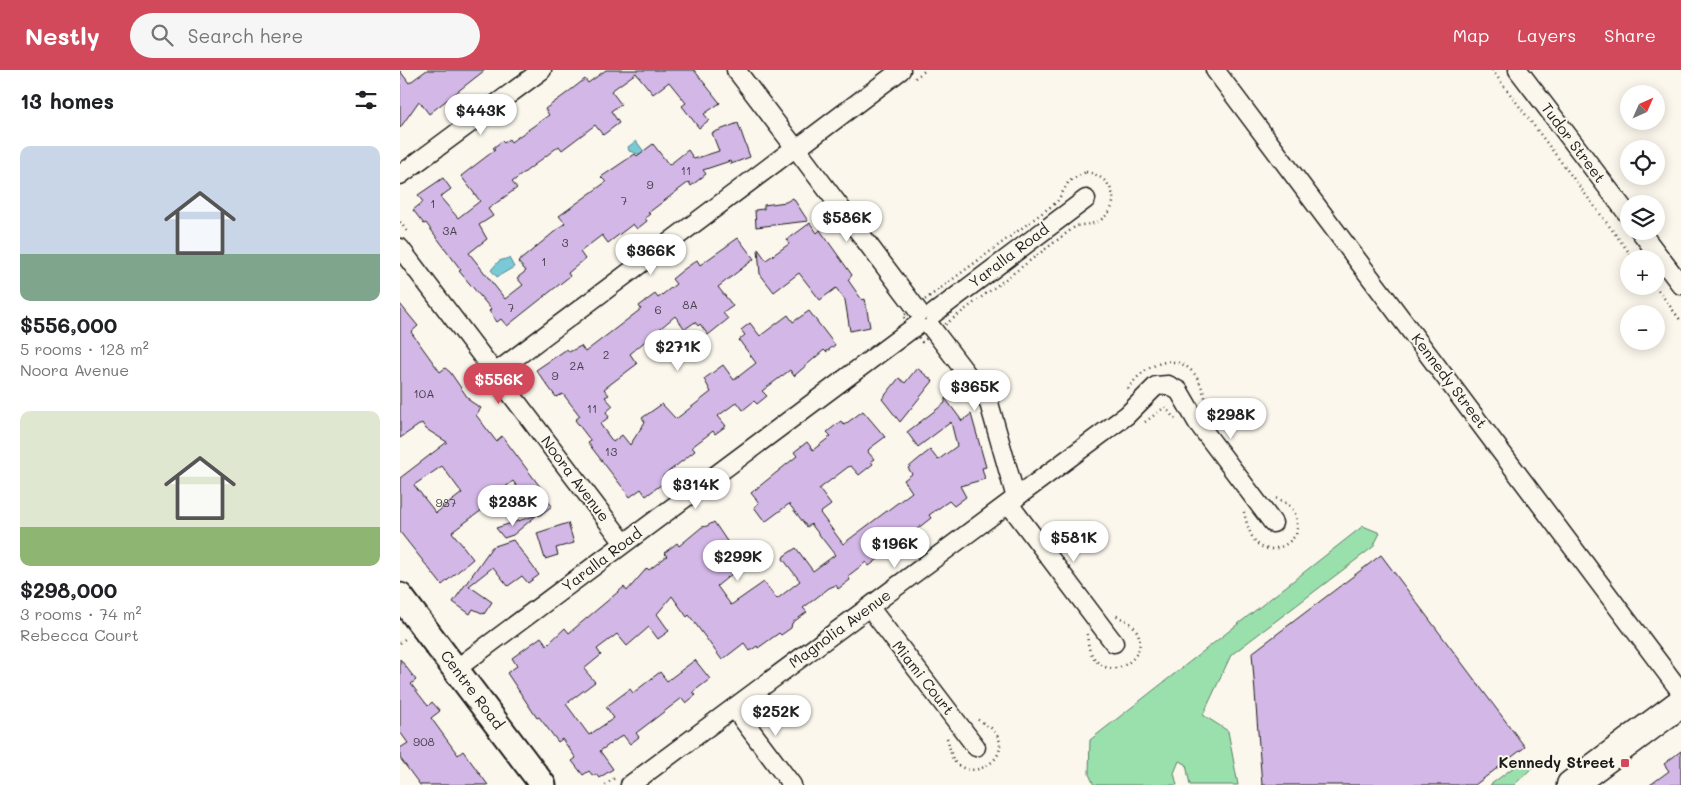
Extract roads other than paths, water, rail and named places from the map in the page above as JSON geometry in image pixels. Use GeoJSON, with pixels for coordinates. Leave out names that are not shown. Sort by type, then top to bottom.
{"type":"FeatureCollection","features":[{"type":"Feature","properties":{"kind":"highway"},"geometry":{"type":"LineString","coordinates":[[1571,785],[1681,703]]}},
{"type":"Feature","properties":{"kind":"main road","name":"Centre Road"},"geometry":{"type":"LineString","coordinates":[[405,618],[456,669],[543,785]]}},
{"type":"Feature","properties":{"kind":"street"},"geometry":{"type":"LineString","coordinates":[[400,175],[542,70]]}},
{"type":"Feature","properties":{"kind":"street"},"geometry":{"type":"LineString","coordinates":[[736,70],[921,319],[989,403],[1012,501],[1114,643]]}},
{"type":"Feature","properties":{"kind":"street"},"geometry":{"type":"LineString","coordinates":[[495,373],[902,70]]}},
{"type":"Feature","properties":{"kind":"street","name":"Kennedy Street"},"geometry":{"type":"LineString","coordinates":[[1215,70],[1681,692]]}},
{"type":"Feature","properties":{"kind":"street","name":"Tudor Street"},"geometry":{"type":"LineString","coordinates":[[1518,70],[1620,204]]}},
{"type":"Feature","properties":{"kind":"street","name":"Yaralla Road"},"geometry":{"type":"LineString","coordinates":[[456,669],[921,319],[1086,199]]}},
{"type":"Feature","properties":{"kind":"street"},"geometry":{"type":"LineString","coordinates":[[1647,240],[1681,285]]}},
{"type":"Feature","properties":{"kind":"street","name":"Noora Avenue"},"geometry":{"type":"LineString","coordinates":[[406,242],[495,373],[624,544]]}},
{"type":"Feature","properties":{"kind":"street","name":"Magnolia Avenue"},"geometry":{"type":"LineString","coordinates":[[625,779],[734,708],[870,608],[1127,415],[1156,386],[1168,385],[1179,391],[1197,422],[1273,523]]}},
{"type":"Feature","properties":{"kind":"street","name":"Miami Court"},"geometry":{"type":"LineString","coordinates":[[870,608],[976,747]]}},
{"type":"Feature","properties":{"kind":"street"},"geometry":{"type":"LineString","coordinates":[[734,708],[792,785]]}},
{"type":"Feature","properties":{"kind":"water"},"geometry":{"type":"Polygon","coordinates":[[[636,141],[648,157],[629,151],[628,147],[636,141]]]}},
{"type":"Feature","properties":{"kind":"water"},"geometry":{"type":"Polygon","coordinates":[[[509,258],[514,267],[497,277],[491,270],[499,261],[509,258]]]}},
{"type":"Feature","properties":{"kind":"place","name":"Kennedy Street"},"geometry":{"type":"Point","coordinates":[1625,763]}}]}
